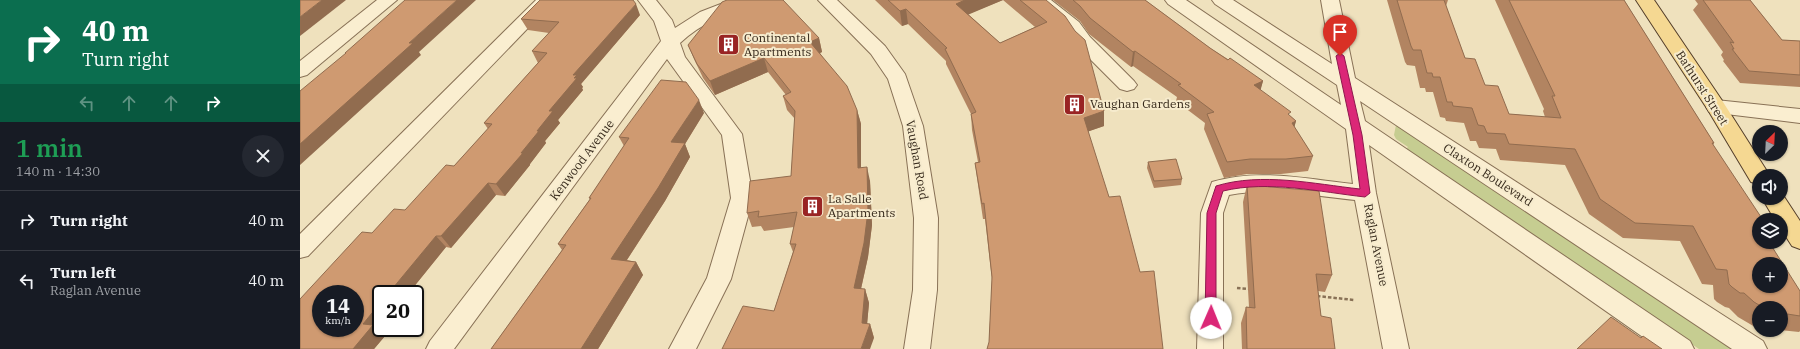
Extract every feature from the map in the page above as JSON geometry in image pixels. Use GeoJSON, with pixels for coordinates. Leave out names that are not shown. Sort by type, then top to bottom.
{"type":"FeatureCollection","features":[{"type":"Feature","properties":{"kind":"main road","name":"Bathurst Street"},"geometry":{"type":"LineString","coordinates":[[1645,0],[1716,107],[1755,169]]}},
{"type":"Feature","properties":{"kind":"main road"},"geometry":{"type":"LineString","coordinates":[[1778,205],[1800,240]]}},
{"type":"Feature","properties":{"kind":"street"},"geometry":{"type":"LineString","coordinates":[[300,71],[388,0]]}},
{"type":"Feature","properties":{"kind":"street"},"geometry":{"type":"LineString","coordinates":[[300,249],[546,0]]}},
{"type":"Feature","properties":{"kind":"street"},"geometry":{"type":"LineString","coordinates":[[646,0],[663,20],[676,58],[732,134],[742,198],[719,279],[682,349]]}},
{"type":"Feature","properties":{"kind":"street","name":"Kenwood Avenue"},"geometry":{"type":"LineString","coordinates":[[438,349],[670,42],[680,32],[706,16],[748,0]]}},
{"type":"Feature","properties":{"kind":"street","name":"Vaughan Road"},"geometry":{"type":"LineString","coordinates":[[827,0],[878,50],[898,78],[913,126],[926,218],[925,290],[917,349]]}},
{"type":"Feature","properties":{"kind":"street"},"geometry":{"type":"LineString","coordinates":[[1040,0],[1073,26],[1083,41],[1127,85]]}},
{"type":"Feature","properties":{"kind":"street"},"geometry":{"type":"LineString","coordinates":[[1174,0],[1680,349]]}},
{"type":"Feature","properties":{"kind":"street","name":"Claxton Boulevard"},"geometry":{"type":"LineString","coordinates":[[1221,0],[1347,84],[1754,349]]}},
{"type":"Feature","properties":{"kind":"street","name":"Raglan Avenue"},"geometry":{"type":"LineString","coordinates":[[1330,0],[1340,56],[1356,125],[1365,193],[1396,349]]}},
{"type":"Feature","properties":{"kind":"street"},"geometry":{"type":"LineString","coordinates":[[1716,107],[1800,116]]}},
{"type":"Feature","properties":{"kind":"street"},"geometry":{"type":"LineString","coordinates":[[1210,349],[1212,213],[1220,188],[1235,185],[1272,183],[1365,193]]}},
{"type":"Feature","properties":{"kind":"path"},"geometry":{"type":"LineString","coordinates":[[1211,285],[1252,289]]}},
{"type":"Feature","properties":{"kind":"path"},"geometry":{"type":"LineString","coordinates":[[1310,295],[1354,300]]}},
{"type":"Feature","properties":{"kind":"green space"},"geometry":{"type":"Polygon","coordinates":[[[1396,125],[1721,342],[1736,349],[1699,349],[1405,150],[1408,147],[1396,139],[1394,135],[1396,125]]]}},
{"type":"Feature","properties":{"kind":"building"},"geometry":{"type":"Polygon","coordinates":[[[300,0],[322,0],[300,17],[300,0]]]}},
{"type":"Feature","properties":{"kind":"building"},"geometry":{"type":"Polygon","coordinates":[[[405,0],[457,0],[409,43],[413,43],[300,144],[300,91],[346,53],[405,0]]]}},
{"type":"Feature","properties":{"kind":"building"},"geometry":{"type":"Polygon","coordinates":[[[540,0],[633,0],[636,4],[573,75],[577,75],[574,78],[577,78],[549,111],[553,111],[521,153],[523,153],[496,184],[488,183],[441,236],[436,236],[395,285],[372,285],[372,313],[364,323],[364,285],[313,285],[362,232],[372,233],[394,209],[405,210],[446,165],[454,166],[492,124],[484,123],[547,53],[532,51],[559,22],[521,19],[540,0]]]}},
{"type":"Feature","properties":{"kind":"building"},"geometry":{"type":"Polygon","coordinates":[[[727,0],[783,0],[819,38],[810,42],[847,86],[857,110],[858,168],[867,167],[868,211],[864,243],[854,288],[865,289],[862,323],[870,324],[861,349],[722,349],[743,306],[774,311],[796,244],[790,244],[797,212],[758,217],[759,211],[747,213],[750,181],[791,176],[795,111],[783,96],[791,92],[764,58],[710,81],[697,64],[688,45],[722,2],[727,0]]]}},
{"type":"Feature","properties":{"kind":"building"},"geometry":{"type":"Polygon","coordinates":[[[888,0],[965,0],[956,4],[1000,43],[1047,22],[1020,0],[1046,0],[1065,16],[1075,31],[1085,40],[1104,111],[1084,118],[1109,197],[1120,196],[1140,272],[1154,271],[1163,349],[987,349],[989,342],[992,277],[984,203],[982,204],[975,163],[980,162],[971,114],[976,112],[945,49],[947,48],[906,9],[900,11],[888,0]]]}},
{"type":"Feature","properties":{"kind":"building"},"geometry":{"type":"Polygon","coordinates":[[[1073,0],[1145,0],[1210,48],[1228,60],[1230,58],[1263,81],[1254,85],[1291,112],[1288,114],[1296,121],[1292,123],[1313,156],[1286,159],[1250,159],[1227,162],[1207,114],[1214,112],[1178,85],[1181,84],[1135,51],[1133,52],[1090,18],[1073,0]]]}},
{"type":"Feature","properties":{"kind":"building"},"geometry":{"type":"Polygon","coordinates":[[[1397,0],[1444,0],[1465,58],[1475,59],[1485,85],[1498,86],[1509,114],[1561,118],[1552,96],[1555,96],[1509,0],[1624,0],[1714,143],[1712,143],[1758,213],[1752,213],[1752,249],[1773,249],[1778,257],[1752,257],[1752,293],[1788,293],[1788,272],[1800,291],[1800,316],[1788,314],[1788,301],[1753,301],[1744,293],[1740,293],[1732,287],[1729,284],[1727,270],[1716,269],[1693,226],[1635,223],[1600,199],[1575,149],[1509,144],[1505,134],[1487,133],[1484,126],[1478,125],[1472,108],[1453,106],[1452,102],[1447,102],[1440,77],[1433,77],[1432,73],[1427,73],[1421,50],[1413,50],[1397,0]]]}},
{"type":"Feature","properties":{"kind":"building"},"geometry":{"type":"Polygon","coordinates":[[[1703,0],[1750,0],[1782,40],[1800,41],[1800,75],[1749,71],[1732,49],[1734,49],[1730,42],[1734,43],[1703,0]]]}},
{"type":"Feature","properties":{"kind":"building"},"geometry":{"type":"Polygon","coordinates":[[[661,80],[686,82],[699,100],[671,142],[685,143],[658,188],[611,259],[636,262],[581,349],[491,349],[566,245],[558,244],[591,198],[589,198],[629,138],[619,137],[661,80]]]}},
{"type":"Feature","properties":{"kind":"building"},"geometry":{"type":"Polygon","coordinates":[[[1176,159],[1182,179],[1154,181],[1148,162],[1176,159]]]}},
{"type":"Feature","properties":{"kind":"building"},"geometry":{"type":"Polygon","coordinates":[[[1247,185],[1319,191],[1332,275],[1316,274],[1321,316],[1331,318],[1335,349],[1247,349],[1246,307],[1255,308],[1247,185]]]}},
{"type":"Feature","properties":{"kind":"building"},"geometry":{"type":"Polygon","coordinates":[[[312,286],[312,337],[363,337],[353,349],[300,349],[300,299],[312,286]]]}},
{"type":"Feature","properties":{"kind":"building"},"geometry":{"type":"Polygon","coordinates":[[[1611,317],[1641,338],[1643,336],[1662,349],[1577,349],[1611,317]]]}},
{"type":"Feature","properties":{"kind":"building"},"geometry":{"type":"Polygon","coordinates":[[[364,324],[372,325],[364,336],[364,324]]]}},
{"type":"Feature","properties":{"kind":"place","name":"Continental Apartments"},"geometry":{"type":"Point","coordinates":[728,45]}},
{"type":"Feature","properties":{"kind":"place","name":"Vaughan Gardens"},"geometry":{"type":"Point","coordinates":[1075,104]}},
{"type":"Feature","properties":{"kind":"place","name":"La Salle Apartments"},"geometry":{"type":"Point","coordinates":[813,206]}},
{"type":"Feature","properties":{"kind":"route"},"geometry":{"type":"LineString","coordinates":[[1211,318],[1212,213],[1220,188],[1235,185],[1272,183],[1365,193],[1360,145],[1340,56]]}}]}
